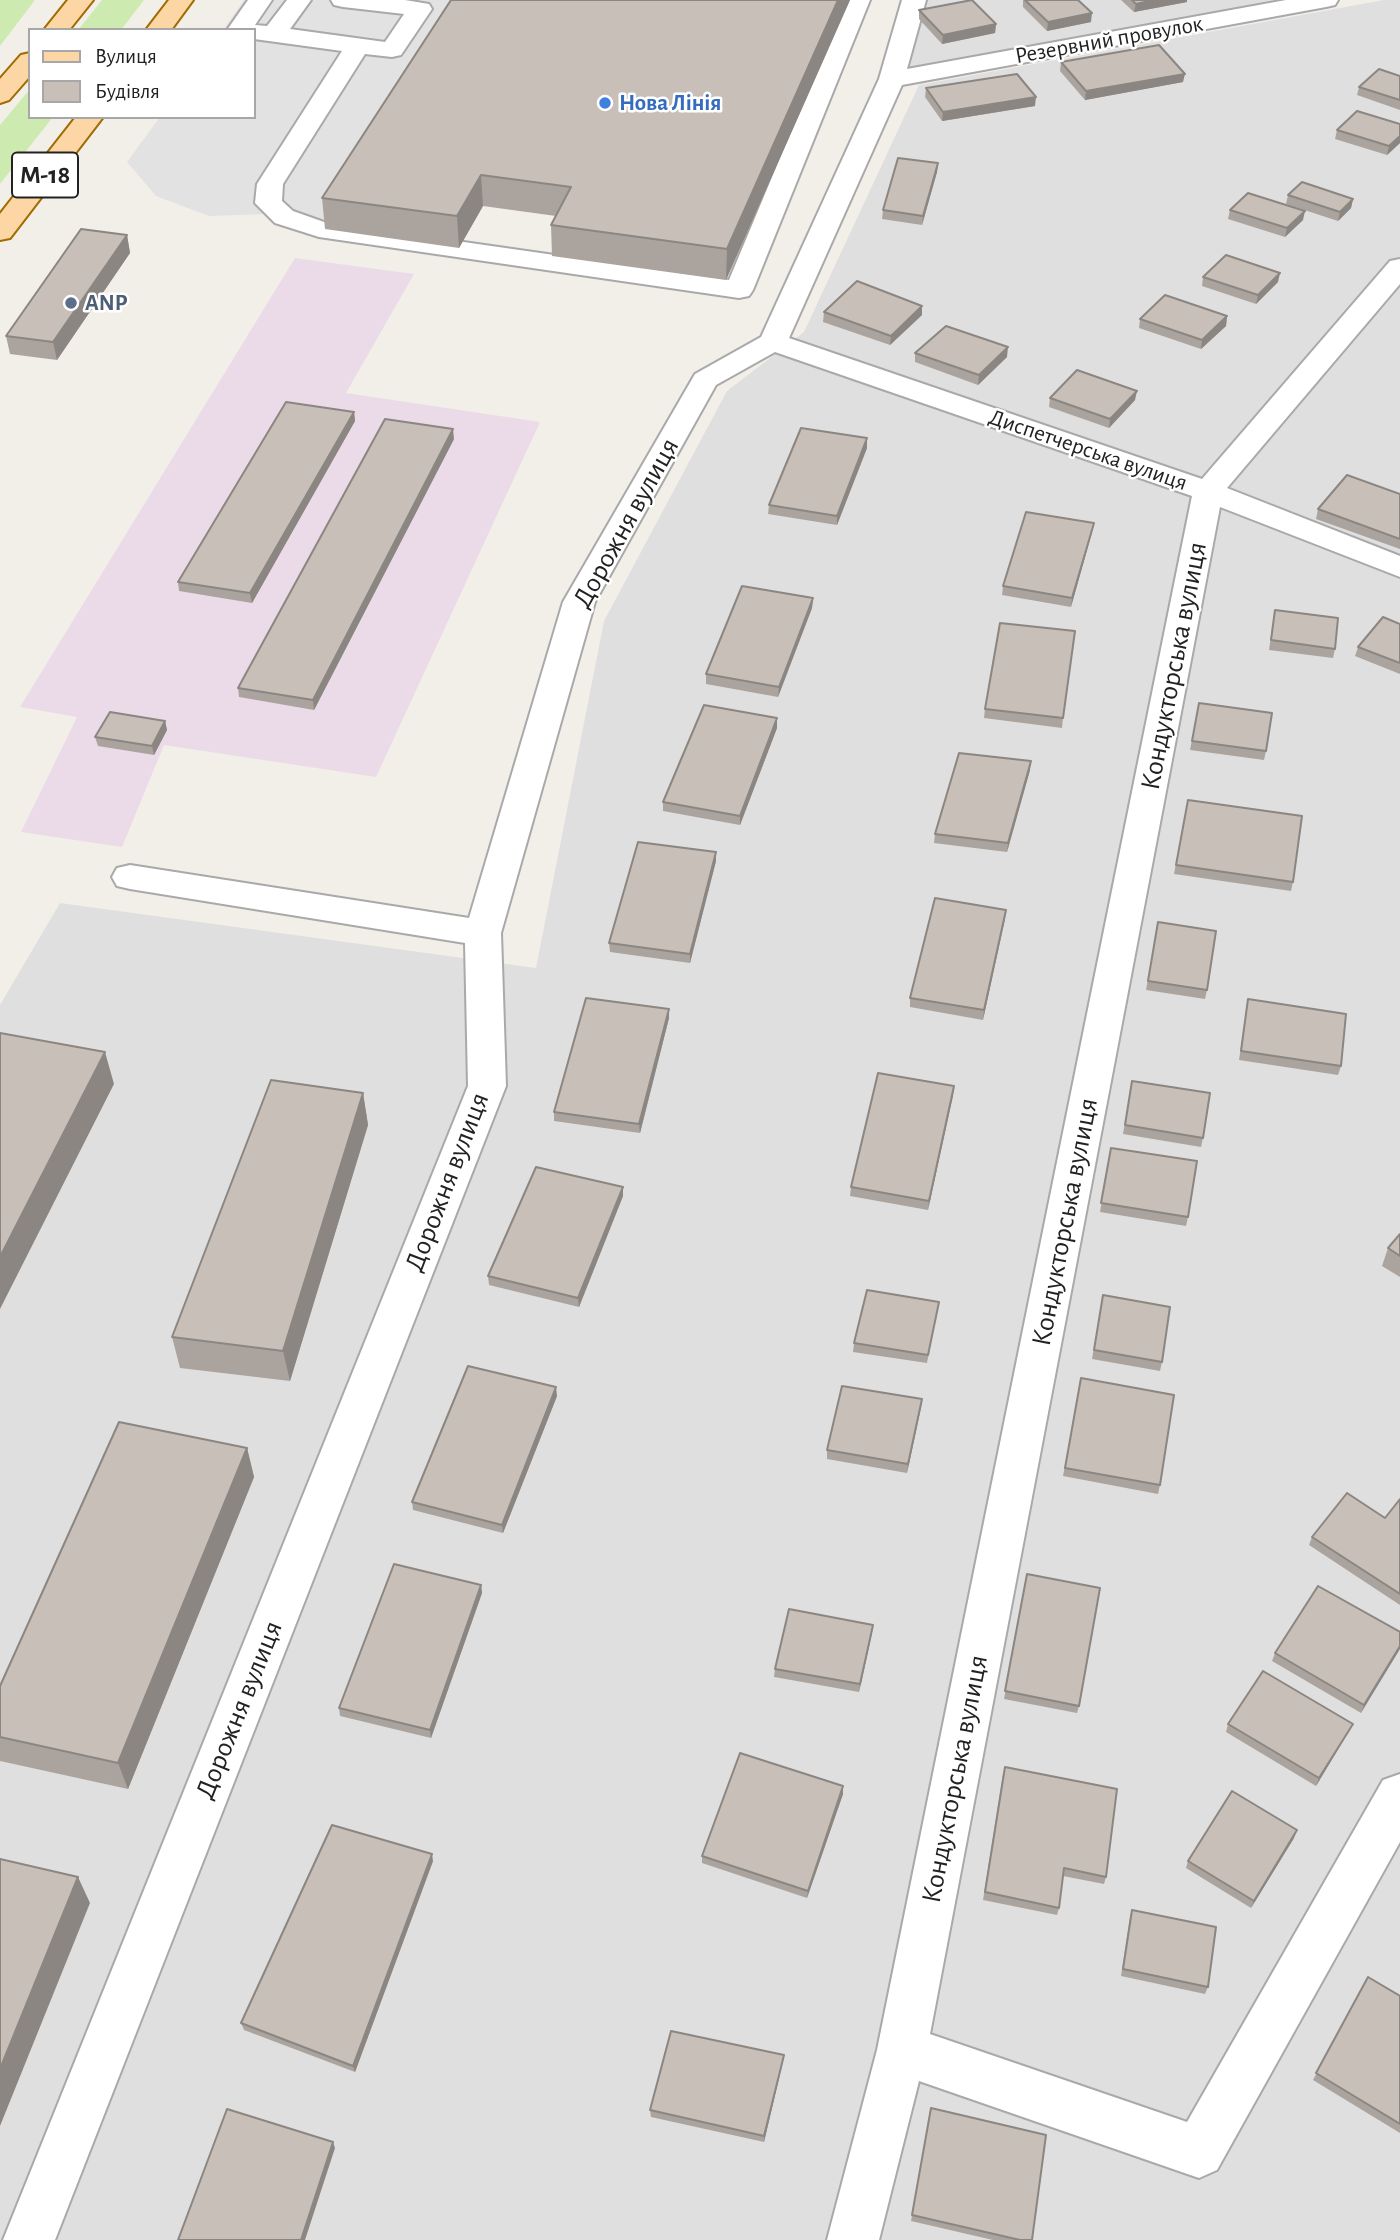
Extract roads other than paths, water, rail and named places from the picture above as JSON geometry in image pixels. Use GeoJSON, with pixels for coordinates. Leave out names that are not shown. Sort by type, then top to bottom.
{"type":"FeatureCollection","features":[{"type":"Feature","properties":{"kind":"main road"},"geometry":{"type":"LineString","coordinates":[[58,28],[81,0]]}},
{"type":"Feature","properties":{"kind":"main road"},"geometry":{"type":"LineString","coordinates":[[160,28],[181,0]]}},
{"type":"Feature","properties":{"kind":"main road"},"geometry":{"type":"LineString","coordinates":[[0,95],[28,62]]}},
{"type":"Feature","properties":{"kind":"main road","name":"М-18"},"geometry":{"type":"LineString","coordinates":[[0,232],[88,119]]}},
{"type":"Feature","properties":{"kind":"street"},"geometry":{"type":"LineString","coordinates":[[240,28],[260,0]]}},
{"type":"Feature","properties":{"kind":"street"},"geometry":{"type":"LineString","coordinates":[[263,34],[299,0]]}},
{"type":"Feature","properties":{"kind":"street"},"geometry":{"type":"LineString","coordinates":[[263,34],[392,50],[420,9],[388,3],[343,0]]}},
{"type":"Feature","properties":{"kind":"street"},"geometry":{"type":"LineString","coordinates":[[358,46],[270,184],[268,203],[284,217],[319,229],[739,290],[858,0]]}},
{"type":"Feature","properties":{"kind":"street"},"geometry":{"type":"LineString","coordinates":[[773,342],[892,79],[914,0]]}},
{"type":"Feature","properties":{"kind":"street","name":"Резервний провулок"},"geometry":{"type":"LineString","coordinates":[[892,79],[1326,0]]}},
{"type":"Feature","properties":{"kind":"street","name":"Кондукторська вулиця"},"geometry":{"type":"LineString","coordinates":[[853,2240],[902,2050],[1208,491],[1400,267]]}},
{"type":"Feature","properties":{"kind":"street","name":"Диспетчерська вулиця"},"geometry":{"type":"LineString","coordinates":[[773,342],[1208,491],[1400,567]]}},
{"type":"Feature","properties":{"kind":"street","name":"Дорожня вулиця"},"geometry":{"type":"LineString","coordinates":[[29,2240],[487,1086],[483,933],[579,602],[705,380],[773,342]]}},
{"type":"Feature","properties":{"kind":"street"},"geometry":{"type":"LineString","coordinates":[[130,877],[483,933]]}},
{"type":"Feature","properties":{"kind":"street"},"geometry":{"type":"LineString","coordinates":[[902,2050],[1199,2152],[1400,1796]]}},
{"type":"Feature","properties":{"kind":"place","name":"Нова Лінія"},"geometry":{"type":"Point","coordinates":[605,103]}},
{"type":"Feature","properties":{"kind":"place","name":"ANP"},"geometry":{"type":"Point","coordinates":[71,303]}}]}
